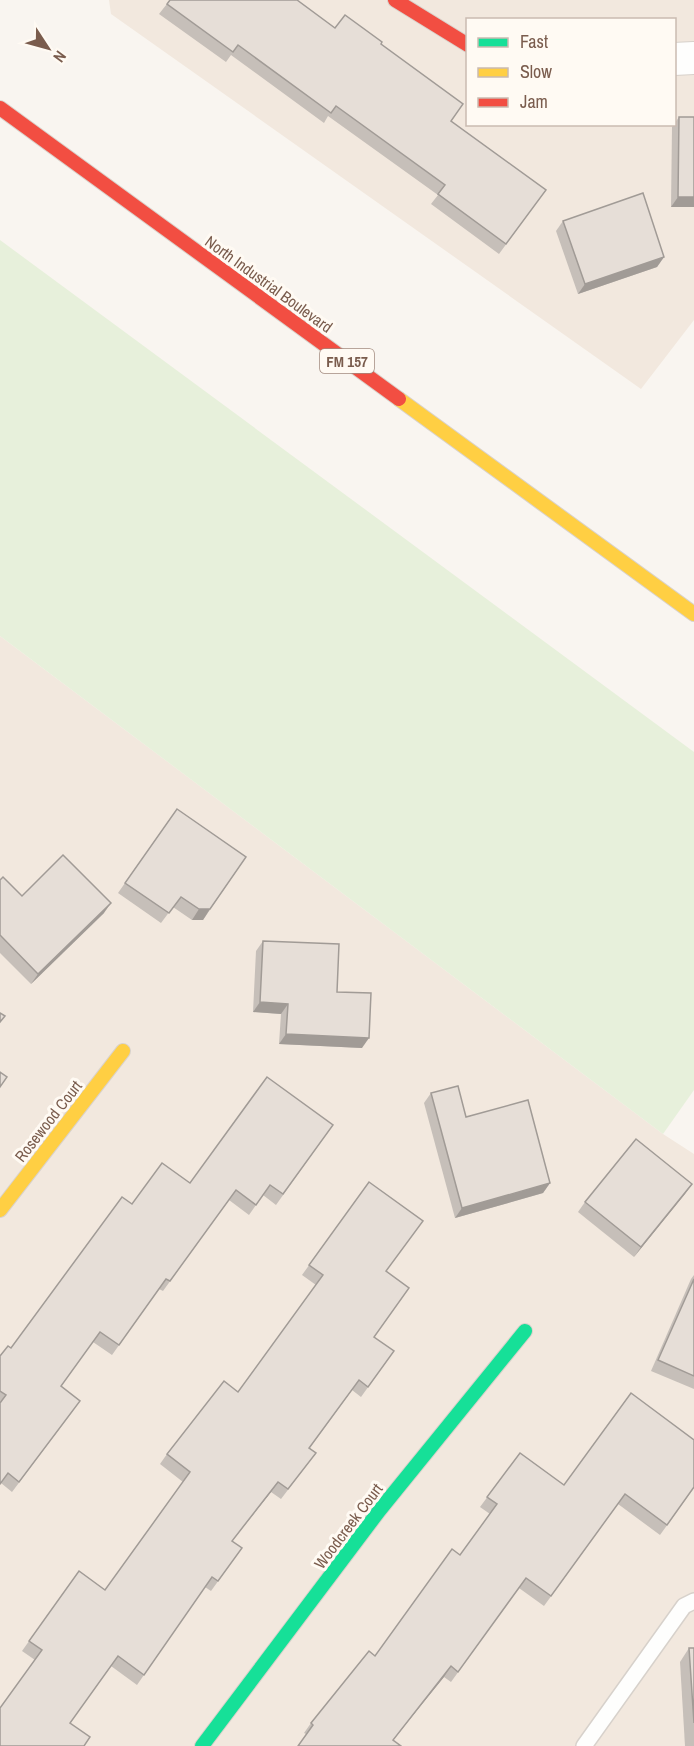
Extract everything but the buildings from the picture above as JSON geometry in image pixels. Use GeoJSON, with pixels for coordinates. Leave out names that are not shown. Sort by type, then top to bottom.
{"type":"FeatureCollection","features":[{"type":"Feature","properties":{"kind":"main road"},"geometry":{"type":"LineString","coordinates":[[395,0],[466,44]]}},
{"type":"Feature","properties":{"kind":"main road","name":"North Industrial Boulevard"},"geometry":{"type":"LineString","coordinates":[[0,108],[694,614]]}},
{"type":"Feature","properties":{"kind":"main road","name":"Rosewood Court"},"geometry":{"type":"LineString","coordinates":[[0,1210],[123,1051]]}},
{"type":"Feature","properties":{"kind":"main road","name":"Woodcreek Court"},"geometry":{"type":"LineString","coordinates":[[202,1746],[379,1511],[525,1331]]}},
{"type":"Feature","properties":{"kind":"street"},"geometry":{"type":"LineString","coordinates":[[676,59],[694,58]]}},
{"type":"Feature","properties":{"kind":"lane"},"geometry":{"type":"LineString","coordinates":[[584,1746],[684,1606],[694,1601]]}},
{"type":"Feature","properties":{"kind":"shaded area"},"geometry":{"type":"Polygon","coordinates":[[[109,0],[694,0],[694,320],[641,389],[111,14],[109,0]]]}},
{"type":"Feature","properties":{"kind":"shaded area"},"geometry":{"type":"Polygon","coordinates":[[[0,636],[663,1134],[694,1154],[694,1746],[0,1746],[0,636]]]}},
{"type":"Feature","properties":{"kind":"green space"},"geometry":{"type":"Polygon","coordinates":[[[0,240],[694,752],[694,1090],[663,1134],[0,636],[0,240]]]}},
{"type":"Feature","properties":{"kind":"traffic: fast"},"geometry":{"type":"LineString","coordinates":[[202,1746],[379,1511],[525,1331]]}},
{"type":"Feature","properties":{"kind":"traffic: slow"},"geometry":{"type":"LineString","coordinates":[[399,399],[694,614]]}},
{"type":"Feature","properties":{"kind":"traffic: slow"},"geometry":{"type":"LineString","coordinates":[[0,1210],[123,1051]]}},
{"type":"Feature","properties":{"kind":"traffic: jam"},"geometry":{"type":"LineString","coordinates":[[395,0],[466,44]]}},
{"type":"Feature","properties":{"kind":"traffic: jam"},"geometry":{"type":"LineString","coordinates":[[0,108],[399,399]]}}]}
